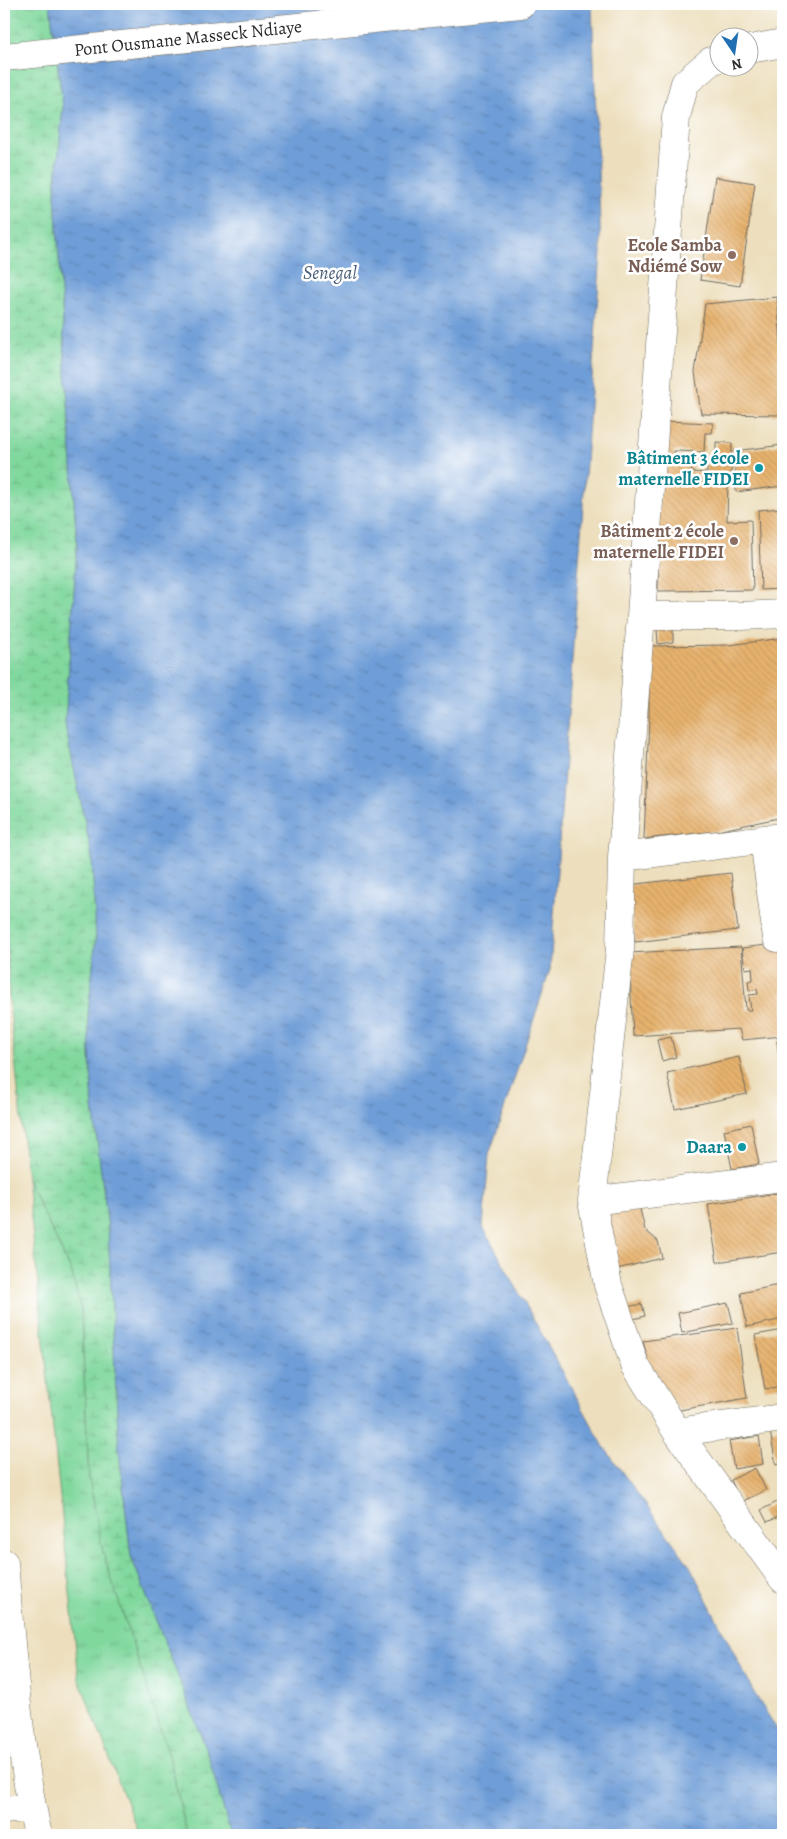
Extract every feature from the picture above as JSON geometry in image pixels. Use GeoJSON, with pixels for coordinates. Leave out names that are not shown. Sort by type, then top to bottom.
{"type":"FeatureCollection","features":[{"type":"Feature","properties":{"kind":"street","name":"Pont Ousmane Masseck Ndiaye"},"geometry":{"type":"LineString","coordinates":[[4,57],[521,4]]}},
{"type":"Feature","properties":{"kind":"street"},"geometry":{"type":"LineString","coordinates":[[760,47],[783,43]]}},
{"type":"Feature","properties":{"kind":"street"},"geometry":{"type":"LineString","coordinates":[[710,62],[685,83],[676,117],[622,857],[620,949],[592,1201],[608,1285],[635,1365],[677,1432],[783,1579]]}},
{"type":"Feature","properties":{"kind":"street"},"geometry":{"type":"LineString","coordinates":[[641,616],[783,614]]}},
{"type":"Feature","properties":{"kind":"street"},"geometry":{"type":"LineString","coordinates":[[622,857],[774,838],[777,938]]}},
{"type":"Feature","properties":{"kind":"street"},"geometry":{"type":"LineString","coordinates":[[592,1201],[783,1177]]}},
{"type":"Feature","properties":{"kind":"street"},"geometry":{"type":"LineString","coordinates":[[677,1432],[783,1418]]}},
{"type":"Feature","properties":{"kind":"street"},"geometry":{"type":"LineString","coordinates":[[4,1563],[14,1684],[32,1807],[38,1835]]}},
{"type":"Feature","properties":{"kind":"street"},"geometry":{"type":"LineString","coordinates":[[4,1810],[32,1807]]}},
{"type":"Feature","properties":{"kind":"green space"},"geometry":{"type":"Polygon","coordinates":[[[4,4],[50,4],[63,107],[55,193],[77,547],[65,724],[92,857],[96,938],[88,1015],[93,1107],[108,1227],[119,1451],[131,1556],[206,1748],[231,1835],[187,1835],[169,1755],[103,1553],[89,1478],[81,1308],[71,1270],[27,1179],[9,1000],[4,861],[4,4]]]}},
{"type":"Feature","properties":{"kind":"green space"},"geometry":{"type":"Polygon","coordinates":[[[27,1179],[71,1270],[81,1308],[89,1478],[169,1755],[187,1835],[139,1835],[79,1679],[27,1179]]]}},
{"type":"Feature","properties":{"kind":"water","name":"Senegal"},"geometry":{"type":"Polygon","coordinates":[[[50,4],[592,4],[601,252],[550,970],[489,1155],[483,1227],[604,1447],[690,1566],[753,1691],[783,1739],[783,1835],[231,1835],[206,1748],[131,1556],[119,1451],[108,1227],[93,1107],[88,1015],[96,938],[92,857],[65,724],[77,547],[55,193],[63,107],[50,4]]]}},
{"type":"Feature","properties":{"kind":"building","name":"Ecole Samba Ndiémé Sow"},"geometry":{"type":"Polygon","coordinates":[[[715,177],[755,183],[740,286],[700,280],[715,177]]]}},
{"type":"Feature","properties":{"kind":"building"},"geometry":{"type":"Polygon","coordinates":[[[777,297],[783,364],[783,415],[701,414],[695,372],[705,304],[777,297]]]}},
{"type":"Feature","properties":{"kind":"building"},"geometry":{"type":"Polygon","coordinates":[[[663,421],[713,423],[712,433],[705,433],[704,452],[674,451],[674,465],[692,466],[691,472],[707,473],[707,460],[716,460],[716,442],[732,443],[731,483],[728,483],[727,521],[751,520],[753,590],[658,591],[663,421]]]}},
{"type":"Feature","properties":{"kind":"building","name":"Bâtiment 3 école maternelle FIDEI"},"geometry":{"type":"Polygon","coordinates":[[[783,445],[783,486],[736,492],[734,451],[783,445]]]}},
{"type":"Feature","properties":{"kind":"building"},"geometry":{"type":"Polygon","coordinates":[[[783,508],[783,589],[761,590],[758,510],[783,508]]]}},
{"type":"Feature","properties":{"kind":"building"},"geometry":{"type":"Polygon","coordinates":[[[657,629],[673,629],[673,642],[658,644],[657,629]]]}},
{"type":"Feature","properties":{"kind":"building"},"geometry":{"type":"Polygon","coordinates":[[[783,638],[783,817],[717,831],[644,839],[649,719],[649,646],[729,645],[783,638]]]}},
{"type":"Feature","properties":{"kind":"building"},"geometry":{"type":"Polygon","coordinates":[[[731,873],[738,930],[635,942],[628,885],[731,873]]]}},
{"type":"Feature","properties":{"kind":"building"},"geometry":{"type":"Polygon","coordinates":[[[783,943],[783,1036],[742,1040],[739,1029],[633,1036],[629,953],[741,947],[746,1010],[751,1010],[749,995],[758,994],[757,989],[749,991],[748,981],[753,980],[752,968],[745,969],[742,948],[783,943]]]}},
{"type":"Feature","properties":{"kind":"building"},"geometry":{"type":"Polygon","coordinates":[[[671,1037],[676,1057],[662,1061],[657,1040],[671,1037]]]}},
{"type":"Feature","properties":{"kind":"building"},"geometry":{"type":"Polygon","coordinates":[[[783,1040],[783,1085],[782,1085],[777,1041],[783,1040]]]}},
{"type":"Feature","properties":{"kind":"building"},"geometry":{"type":"Polygon","coordinates":[[[739,1057],[747,1094],[675,1109],[667,1073],[739,1057]]]}},
{"type":"Feature","properties":{"kind":"building","name":"Daara"},"geometry":{"type":"Polygon","coordinates":[[[751,1124],[759,1164],[732,1169],[724,1130],[751,1124]]]}},
{"type":"Feature","properties":{"kind":"building"},"geometry":{"type":"Polygon","coordinates":[[[777,1193],[783,1236],[783,1252],[717,1262],[708,1204],[777,1193]]]}},
{"type":"Feature","properties":{"kind":"building"},"geometry":{"type":"Polygon","coordinates":[[[639,1205],[645,1230],[658,1241],[662,1258],[617,1269],[604,1214],[639,1205]]]}},
{"type":"Feature","properties":{"kind":"building"},"geometry":{"type":"Polygon","coordinates":[[[783,1284],[783,1319],[747,1327],[741,1293],[783,1284]]]}},
{"type":"Feature","properties":{"kind":"building"},"geometry":{"type":"Polygon","coordinates":[[[728,1303],[733,1323],[682,1333],[678,1313],[728,1303]]]}},
{"type":"Feature","properties":{"kind":"building"},"geometry":{"type":"Polygon","coordinates":[[[642,1304],[645,1316],[630,1320],[627,1307],[642,1304]]]}},
{"type":"Feature","properties":{"kind":"building"},"geometry":{"type":"Polygon","coordinates":[[[737,1328],[747,1398],[680,1410],[654,1382],[643,1341],[737,1328]]]}},
{"type":"Feature","properties":{"kind":"building"},"geometry":{"type":"Polygon","coordinates":[[[783,1330],[783,1386],[765,1389],[755,1335],[783,1330]]]}},
{"type":"Feature","properties":{"kind":"building"},"geometry":{"type":"Polygon","coordinates":[[[783,1429],[783,1463],[776,1465],[770,1431],[783,1429]]]}},
{"type":"Feature","properties":{"kind":"building"},"geometry":{"type":"Polygon","coordinates":[[[759,1436],[763,1464],[734,1469],[729,1441],[759,1436]]]}},
{"type":"Feature","properties":{"kind":"building"},"geometry":{"type":"Polygon","coordinates":[[[755,1468],[766,1490],[741,1502],[731,1480],[755,1468]]]}},
{"type":"Feature","properties":{"kind":"building"},"geometry":{"type":"Polygon","coordinates":[[[779,1501],[783,1515],[767,1522],[761,1510],[779,1501]]]}},
{"type":"Feature","properties":{"kind":"place","name":"Ecole Samba Ndiémé Sow"},"geometry":{"type":"Point","coordinates":[732,255]}},
{"type":"Feature","properties":{"kind":"place","name":"Bâtiment 3 école maternelle FIDEI"},"geometry":{"type":"Point","coordinates":[759,468]}},
{"type":"Feature","properties":{"kind":"place","name":"Bâtiment 2 école maternelle FIDEI"},"geometry":{"type":"Point","coordinates":[734,541]}},
{"type":"Feature","properties":{"kind":"place","name":"Daara"},"geometry":{"type":"Point","coordinates":[742,1147]}}]}
